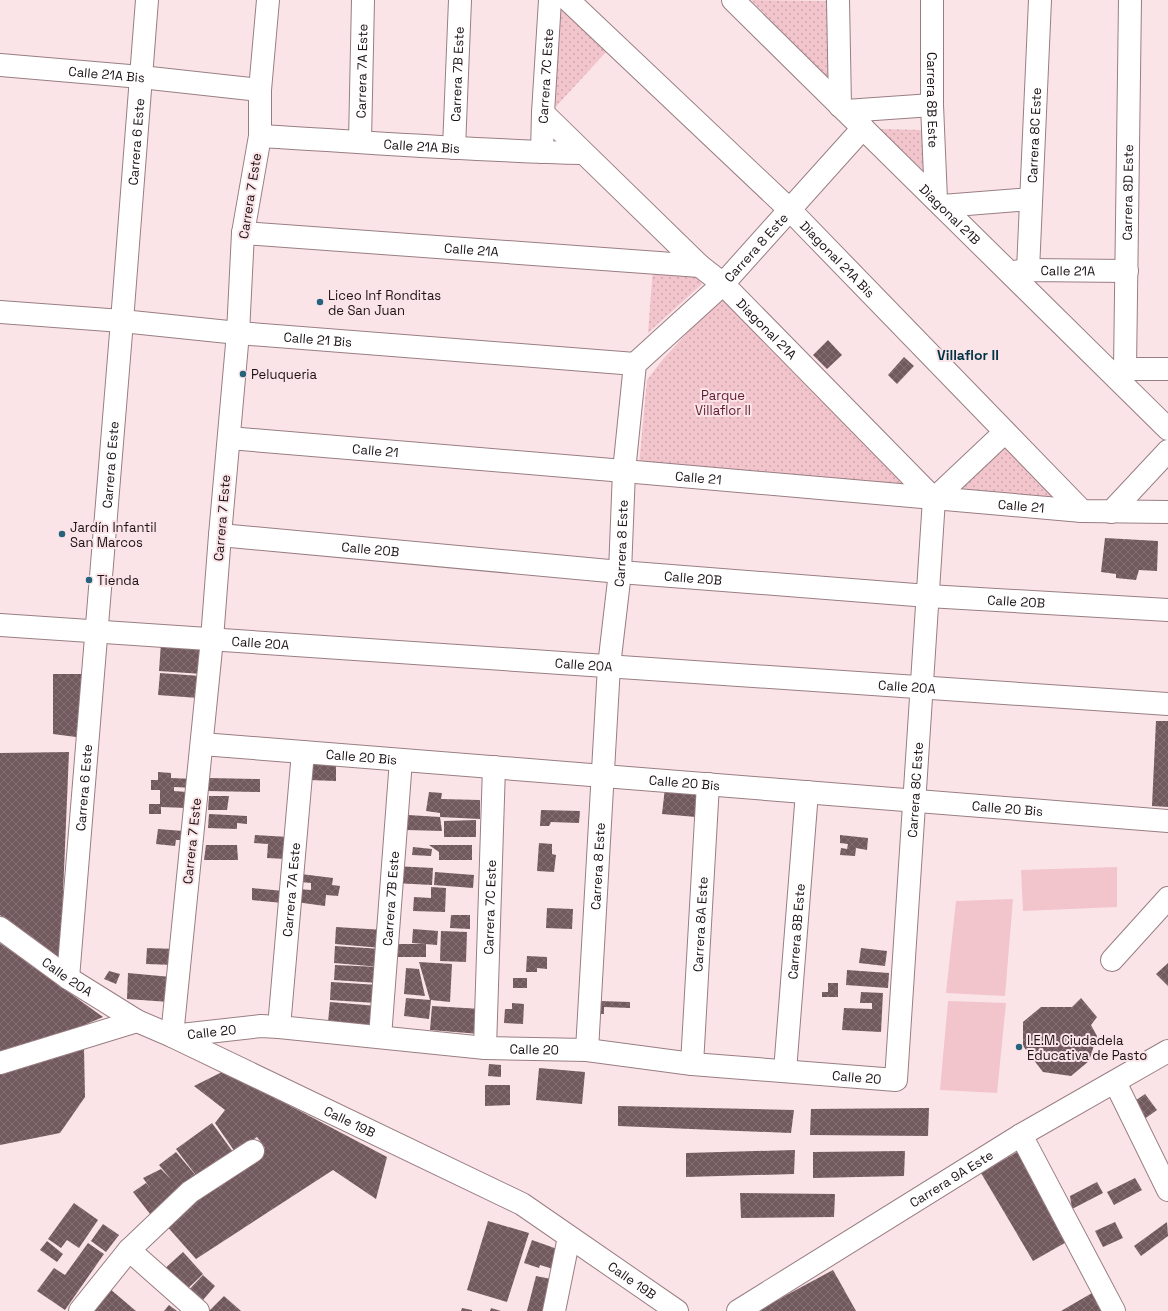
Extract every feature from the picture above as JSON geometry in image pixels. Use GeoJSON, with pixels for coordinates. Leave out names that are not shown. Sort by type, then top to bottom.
{"type":"FeatureCollection","features":[{"type":"Feature","properties":{"kind":"street","name":"Carrera 6 Este"},"geometry":{"type":"LineString","coordinates":[[68,978],[147,0]]}},
{"type":"Feature","properties":{"kind":"street","name":"Carrera 7 Este"},"geometry":{"type":"LineString","coordinates":[[172,1036],[212,639],[238,333],[243,233],[260,136],[260,90],[268,0]]}},
{"type":"Feature","properties":{"kind":"street","name":"Carrera 7A Este"},"geometry":{"type":"LineString","coordinates":[[360,141],[363,0]]}},
{"type":"Feature","properties":{"kind":"street","name":"Carrera 7B Este"},"geometry":{"type":"LineString","coordinates":[[454,148],[460,0]]}},
{"type":"Feature","properties":{"kind":"street","name":"Carrera 7C Este"},"geometry":{"type":"LineString","coordinates":[[542,152],[550,0]]}},
{"type":"Feature","properties":{"kind":"street","name":"Diagonal 21A Bis"},"geometry":{"type":"LineString","coordinates":[[568,0],[790,210],[1082,511]]}},
{"type":"Feature","properties":{"kind":"street","name":"Diagonal 21B"},"geometry":{"type":"LineString","coordinates":[[733,0],[939,203],[1019,271],[1124,376],[1168,429]]}},
{"type":"Feature","properties":{"kind":"street"},"geometry":{"type":"LineString","coordinates":[[838,0],[843,108],[932,105]]}},
{"type":"Feature","properties":{"kind":"street","name":"Carrera 8B Este"},"geometry":{"type":"LineString","coordinates":[[932,0],[932,105],[939,203]]}},
{"type":"Feature","properties":{"kind":"street","name":"Carrera 8C Este"},"geometry":{"type":"LineString","coordinates":[[1019,271],[1031,199],[1040,0]]}},
{"type":"Feature","properties":{"kind":"street","name":"Carrera 8D Este"},"geometry":{"type":"LineString","coordinates":[[1124,376],[1127,271],[1130,0]]}},
{"type":"Feature","properties":{"kind":"street","name":"Calle 21A Bis"},"geometry":{"type":"LineString","coordinates":[[0,65],[141,77],[260,90]]}},
{"type":"Feature","properties":{"kind":"street","name":"Diagonal 21A"},"geometry":{"type":"LineString","coordinates":[[543,113],[700,266],[723,284],[934,499]]}},
{"type":"Feature","properties":{"kind":"street","name":"Carrera 8 Este"},"geometry":{"type":"LineString","coordinates":[[587,1050],[609,666],[620,572],[624,471],[635,364],[723,284],[863,128]]}},
{"type":"Feature","properties":{"kind":"street","name":"Calle 21A Bis"},"geometry":{"type":"LineString","coordinates":[[260,136],[454,148],[542,152],[583,152]]}},
{"type":"Feature","properties":{"kind":"street"},"geometry":{"type":"LineString","coordinates":[[939,203],[1031,199]]}},
{"type":"Feature","properties":{"kind":"street","name":"Calle 21A"},"geometry":{"type":"LineString","coordinates":[[243,233],[700,266]]}},
{"type":"Feature","properties":{"kind":"street","name":"Calle 21A"},"geometry":{"type":"LineString","coordinates":[[1019,271],[1127,271]]}},
{"type":"Feature","properties":{"kind":"street","name":"Calle 21 Bis"},"geometry":{"type":"LineString","coordinates":[[0,312],[238,333],[635,364]]}},
{"type":"Feature","properties":{"kind":"street"},"geometry":{"type":"LineString","coordinates":[[1124,376],[1168,369]]}},
{"type":"Feature","properties":{"kind":"street"},"geometry":{"type":"LineString","coordinates":[[934,499],[1005,432]]}},
{"type":"Feature","properties":{"kind":"street","name":"Calle 21"},"geometry":{"type":"LineString","coordinates":[[229,438],[1082,511],[1168,512]]}},
{"type":"Feature","properties":{"kind":"street"},"geometry":{"type":"LineString","coordinates":[[1111,512],[1168,451]]}},
{"type":"Feature","properties":{"kind":"street","name":"Carrera 8C Este"},"geometry":{"type":"LineString","coordinates":[[896,1080],[934,499]]}},
{"type":"Feature","properties":{"kind":"street","name":"Calle 20B"},"geometry":{"type":"LineString","coordinates":[[220,535],[620,572],[928,596],[1168,610]]}},
{"type":"Feature","properties":{"kind":"street","name":"Calle 20A"},"geometry":{"type":"LineString","coordinates":[[0,625],[1168,704]]}},
{"type":"Feature","properties":{"kind":"street","name":"Calle 20 Bis"},"geometry":{"type":"LineString","coordinates":[[202,744],[1168,821]]}},
{"type":"Feature","properties":{"kind":"street","name":"Carrera 7A Este"},"geometry":{"type":"LineString","coordinates":[[279,1027],[303,752]]}},
{"type":"Feature","properties":{"kind":"street","name":"Carrera 7B Este"},"geometry":{"type":"LineString","coordinates":[[380,1037],[402,760]]}},
{"type":"Feature","properties":{"kind":"street","name":"Carrera 7C Este"},"geometry":{"type":"LineString","coordinates":[[485,1048],[494,767]]}},
{"type":"Feature","properties":{"kind":"street","name":"Carrera 8A Este"},"geometry":{"type":"LineString","coordinates":[[692,1064],[708,784]]}},
{"type":"Feature","properties":{"kind":"street","name":"Carrera 8B Este"},"geometry":{"type":"LineString","coordinates":[[785,1071],[807,792]]}},
{"type":"Feature","properties":{"kind":"street"},"geometry":{"type":"LineString","coordinates":[[1112,960],[1168,898]]}},
{"type":"Feature","properties":{"kind":"street","name":"Calle 20A"},"geometry":{"type":"LineString","coordinates":[[0,928],[68,978],[137,1021]]}},
{"type":"Feature","properties":{"kind":"street"},"geometry":{"type":"LineString","coordinates":[[0,1063],[137,1021]]}},
{"type":"Feature","properties":{"kind":"street","name":"Calle 19B"},"geometry":{"type":"LineString","coordinates":[[137,1021],[172,1036],[522,1204],[677,1311]]}},
{"type":"Feature","properties":{"kind":"street","name":"Calle 20"},"geometry":{"type":"LineString","coordinates":[[172,1036],[261,1026],[279,1027],[485,1048],[587,1050],[692,1064],[896,1080]]}},
{"type":"Feature","properties":{"kind":"street","name":"Carrera 9A Este"},"geometry":{"type":"LineString","coordinates":[[738,1311],[1021,1135],[1168,1051]]}},
{"type":"Feature","properties":{"kind":"street"},"geometry":{"type":"LineString","coordinates":[[1115,1082],[1168,1190]]}},
{"type":"Feature","properties":{"kind":"street"},"geometry":{"type":"LineString","coordinates":[[1021,1135],[1114,1311]]}},
{"type":"Feature","properties":{"kind":"street"},"geometry":{"type":"LineString","coordinates":[[80,1311],[129,1250],[190,1192],[253,1151]]}},
{"type":"Feature","properties":{"kind":"street"},"geometry":{"type":"LineString","coordinates":[[554,1311],[569,1237]]}},
{"type":"Feature","properties":{"kind":"street"},"geometry":{"type":"LineString","coordinates":[[129,1250],[198,1311]]}},
{"type":"Feature","properties":{"kind":"green space"},"geometry":{"type":"Polygon","coordinates":[[[554,0],[607,51],[549,114],[554,0]]]}},
{"type":"Feature","properties":{"kind":"green space"},"geometry":{"type":"Polygon","coordinates":[[[751,0],[829,1],[830,80],[751,0]]]}},
{"type":"Feature","properties":{"kind":"green space"},"geometry":{"type":"Polygon","coordinates":[[[880,129],[925,130],[925,172],[880,129]]]}},
{"type":"Feature","properties":{"kind":"green space"},"geometry":{"type":"Polygon","coordinates":[[[653,267],[693,271],[702,284],[648,333],[653,267]]]}},
{"type":"Feature","properties":{"kind":"green space","name":"Parque Villaflor II"},"geometry":{"type":"Polygon","coordinates":[[[721,297],[922,493],[639,465],[647,380],[663,359],[721,297]]]}},
{"type":"Feature","properties":{"kind":"green space"},"geometry":{"type":"Polygon","coordinates":[[[1004,442],[1074,509],[950,496],[1004,442]]]}},
{"type":"Feature","properties":{"kind":"green space"},"geometry":{"type":"Polygon","coordinates":[[[1117,867],[1117,907],[1023,911],[1021,870],[1117,867]]]}},
{"type":"Feature","properties":{"kind":"green space"},"geometry":{"type":"Polygon","coordinates":[[[1013,899],[1005,996],[946,993],[956,901],[1013,899]]]}},
{"type":"Feature","properties":{"kind":"green space"},"geometry":{"type":"Polygon","coordinates":[[[948,1001],[1006,1003],[997,1093],[940,1090],[948,1001]]]}},
{"type":"Feature","properties":{"kind":"building"},"geometry":{"type":"Polygon","coordinates":[[[828,340],[842,355],[827,369],[813,355],[828,340]]]}},
{"type":"Feature","properties":{"kind":"building"},"geometry":{"type":"Polygon","coordinates":[[[904,357],[914,366],[897,384],[888,375],[904,357]]]}},
{"type":"Feature","properties":{"kind":"building"},"geometry":{"type":"Polygon","coordinates":[[[1105,538],[1158,541],[1157,571],[1139,570],[1136,580],[1116,578],[1116,574],[1101,572],[1105,538]]]}},
{"type":"Feature","properties":{"kind":"building"},"geometry":{"type":"Polygon","coordinates":[[[161,643],[204,645],[202,674],[159,671],[161,643]]]}},
{"type":"Feature","properties":{"kind":"building"},"geometry":{"type":"Polygon","coordinates":[[[160,673],[200,676],[198,698],[158,695],[160,673]]]}},
{"type":"Feature","properties":{"kind":"building"},"geometry":{"type":"Polygon","coordinates":[[[53,674],[84,674],[76,737],[53,734],[53,674]]]}},
{"type":"Feature","properties":{"kind":"building"},"geometry":{"type":"Polygon","coordinates":[[[1156,721],[1168,721],[1168,807],[1152,806],[1156,721]]]}},
{"type":"Feature","properties":{"kind":"building"},"geometry":{"type":"Polygon","coordinates":[[[69,752],[60,965],[0,915],[0,753],[69,752]]]}},
{"type":"Feature","properties":{"kind":"building"},"geometry":{"type":"Polygon","coordinates":[[[308,762],[336,764],[336,781],[309,780],[308,762]]]}},
{"type":"Feature","properties":{"kind":"building"},"geometry":{"type":"Polygon","coordinates":[[[158,772],[171,773],[171,778],[194,779],[194,788],[174,787],[174,791],[187,792],[187,808],[161,807],[161,814],[149,814],[149,804],[160,804],[160,790],[151,790],[151,780],[158,780],[158,772]]]}},
{"type":"Feature","properties":{"kind":"building"},"geometry":{"type":"Polygon","coordinates":[[[209,778],[260,779],[260,792],[208,791],[209,778]]]}},
{"type":"Feature","properties":{"kind":"building"},"geometry":{"type":"Polygon","coordinates":[[[665,788],[699,791],[696,817],[662,814],[665,788]]]}},
{"type":"Feature","properties":{"kind":"building"},"geometry":{"type":"Polygon","coordinates":[[[429,792],[442,793],[441,799],[480,800],[480,819],[440,817],[440,813],[426,811],[429,792]]]}},
{"type":"Feature","properties":{"kind":"building"},"geometry":{"type":"Polygon","coordinates":[[[209,796],[229,796],[227,810],[208,810],[209,796]]]}},
{"type":"Feature","properties":{"kind":"building"},"geometry":{"type":"Polygon","coordinates":[[[541,810],[580,811],[579,823],[551,822],[549,826],[540,826],[541,810]]]}},
{"type":"Feature","properties":{"kind":"building"},"geometry":{"type":"Polygon","coordinates":[[[209,814],[247,816],[247,824],[237,823],[237,829],[208,828],[209,814]]]}},
{"type":"Feature","properties":{"kind":"building"},"geometry":{"type":"Polygon","coordinates":[[[408,815],[440,817],[442,831],[407,830],[408,815]]]}},
{"type":"Feature","properties":{"kind":"building"},"geometry":{"type":"Polygon","coordinates":[[[476,820],[476,837],[444,837],[444,821],[476,820]]]}},
{"type":"Feature","properties":{"kind":"building"},"geometry":{"type":"Polygon","coordinates":[[[158,829],[183,831],[183,840],[176,840],[175,846],[156,844],[158,829]]]}},
{"type":"Feature","properties":{"kind":"building"},"geometry":{"type":"Polygon","coordinates":[[[255,835],[288,837],[286,859],[267,858],[268,844],[254,843],[255,835]]]}},
{"type":"Feature","properties":{"kind":"building"},"geometry":{"type":"Polygon","coordinates":[[[840,835],[868,838],[867,850],[856,848],[855,856],[840,855],[841,848],[847,849],[848,844],[840,843],[840,835]]]}},
{"type":"Feature","properties":{"kind":"building"},"geometry":{"type":"Polygon","coordinates":[[[539,843],[552,844],[552,854],[556,855],[554,872],[537,871],[539,843]]]}},
{"type":"Feature","properties":{"kind":"building"},"geometry":{"type":"Polygon","coordinates":[[[206,845],[237,845],[238,860],[204,860],[206,845]]]}},
{"type":"Feature","properties":{"kind":"building"},"geometry":{"type":"Polygon","coordinates":[[[429,845],[472,845],[472,860],[439,860],[439,852],[429,845]]]}},
{"type":"Feature","properties":{"kind":"building"},"geometry":{"type":"Polygon","coordinates":[[[413,847],[432,849],[431,856],[412,855],[413,847]]]}},
{"type":"Feature","properties":{"kind":"building"},"geometry":{"type":"Polygon","coordinates":[[[394,866],[433,868],[432,885],[394,883],[394,866]]]}},
{"type":"Feature","properties":{"kind":"building"},"geometry":{"type":"Polygon","coordinates":[[[435,872],[474,875],[473,888],[434,885],[435,872]]]}},
{"type":"Feature","properties":{"kind":"building"},"geometry":{"type":"Polygon","coordinates":[[[301,874],[333,878],[332,885],[340,886],[338,896],[326,895],[325,906],[296,902],[298,889],[311,890],[311,883],[300,882],[301,874]]]}},
{"type":"Feature","properties":{"kind":"building"},"geometry":{"type":"Polygon","coordinates":[[[431,887],[446,888],[445,912],[413,911],[414,897],[431,898],[431,887]]]}},
{"type":"Feature","properties":{"kind":"building"},"geometry":{"type":"Polygon","coordinates":[[[252,888],[284,891],[283,903],[252,900],[252,888]]]}},
{"type":"Feature","properties":{"kind":"building"},"geometry":{"type":"Polygon","coordinates":[[[547,908],[573,909],[572,929],[546,928],[547,908]]]}},
{"type":"Feature","properties":{"kind":"building"},"geometry":{"type":"Polygon","coordinates":[[[451,915],[470,915],[470,929],[450,928],[451,915]]]}},
{"type":"Feature","properties":{"kind":"building"},"geometry":{"type":"Polygon","coordinates":[[[336,927],[384,930],[382,948],[335,944],[336,927]]]}},
{"type":"Feature","properties":{"kind":"building"},"geometry":{"type":"Polygon","coordinates":[[[413,929],[438,931],[437,945],[412,943],[413,929]]]}},
{"type":"Feature","properties":{"kind":"building"},"geometry":{"type":"Polygon","coordinates":[[[441,931],[467,932],[466,962],[440,961],[441,931]]]}},
{"type":"Feature","properties":{"kind":"building"},"geometry":{"type":"Polygon","coordinates":[[[0,943],[103,1017],[0,1061],[0,943]]]}},
{"type":"Feature","properties":{"kind":"building"},"geometry":{"type":"Polygon","coordinates":[[[393,944],[426,944],[426,957],[393,957],[393,944]]]}},
{"type":"Feature","properties":{"kind":"building"},"geometry":{"type":"Polygon","coordinates":[[[335,946],[382,949],[381,967],[334,963],[335,946]]]}},
{"type":"Feature","properties":{"kind":"building"},"geometry":{"type":"Polygon","coordinates":[[[147,948],[176,949],[175,965],[146,964],[147,948]]]}},
{"type":"Feature","properties":{"kind":"building"},"geometry":{"type":"Polygon","coordinates":[[[861,948],[887,951],[885,966],[859,963],[861,948]]]}},
{"type":"Feature","properties":{"kind":"building"},"geometry":{"type":"Polygon","coordinates":[[[527,956],[547,957],[547,969],[537,968],[537,972],[526,972],[527,956]]]}},
{"type":"Feature","properties":{"kind":"building"},"geometry":{"type":"Polygon","coordinates":[[[419,962],[452,964],[450,1002],[431,1000],[429,1019],[404,1016],[406,998],[430,1000],[419,962]]]}},
{"type":"Feature","properties":{"kind":"building"},"geometry":{"type":"Polygon","coordinates":[[[1168,963],[1168,986],[1156,974],[1168,963]]]}},
{"type":"Feature","properties":{"kind":"building"},"geometry":{"type":"Polygon","coordinates":[[[335,965],[379,967],[378,983],[334,980],[335,965]]]}},
{"type":"Feature","properties":{"kind":"building"},"geometry":{"type":"Polygon","coordinates":[[[406,968],[419,969],[425,996],[404,994],[406,968]]]}},
{"type":"Feature","properties":{"kind":"building"},"geometry":{"type":"Polygon","coordinates":[[[847,970],[889,973],[888,988],[846,985],[847,970]]]}},
{"type":"Feature","properties":{"kind":"building"},"geometry":{"type":"Polygon","coordinates":[[[109,971],[120,974],[116,984],[104,979],[109,971]]]}},
{"type":"Feature","properties":{"kind":"building"},"geometry":{"type":"Polygon","coordinates":[[[128,973],[171,977],[169,1002],[127,999],[128,973]]]}},
{"type":"Feature","properties":{"kind":"building"},"geometry":{"type":"Polygon","coordinates":[[[513,978],[527,978],[527,988],[513,988],[513,978]]]}},
{"type":"Feature","properties":{"kind":"building"},"geometry":{"type":"Polygon","coordinates":[[[331,982],[378,985],[376,1003],[330,1000],[331,982]]]}},
{"type":"Feature","properties":{"kind":"building"},"geometry":{"type":"Polygon","coordinates":[[[828,983],[838,983],[838,997],[822,997],[822,992],[828,992],[828,983]]]}},
{"type":"Feature","properties":{"kind":"building"},"geometry":{"type":"Polygon","coordinates":[[[861,992],[883,993],[881,1032],[842,1030],[844,1008],[872,1009],[872,1003],[860,1003],[861,992]]]}},
{"type":"Feature","properties":{"kind":"building"},"geometry":{"type":"Polygon","coordinates":[[[1081,998],[1097,1017],[1091,1025],[1097,1036],[1089,1061],[1071,1076],[1043,1072],[1023,1046],[1023,1022],[1041,1007],[1072,1007],[1081,998]]]}},
{"type":"Feature","properties":{"kind":"building"},"geometry":{"type":"Polygon","coordinates":[[[599,1001],[630,1002],[630,1008],[604,1007],[604,1014],[599,1014],[599,1001]]]}},
{"type":"Feature","properties":{"kind":"building"},"geometry":{"type":"Polygon","coordinates":[[[330,1002],[377,1006],[376,1026],[328,1022],[330,1002]]]}},
{"type":"Feature","properties":{"kind":"building"},"geometry":{"type":"Polygon","coordinates":[[[512,1003],[524,1004],[523,1024],[504,1023],[505,1009],[512,1009],[512,1003]]]}},
{"type":"Feature","properties":{"kind":"building"},"geometry":{"type":"Polygon","coordinates":[[[432,1006],[481,1009],[480,1034],[430,1030],[432,1006]]]}},
{"type":"Feature","properties":{"kind":"building"},"geometry":{"type":"Polygon","coordinates":[[[84,1049],[85,1097],[60,1133],[0,1145],[0,1074],[84,1049]]]}},
{"type":"Feature","properties":{"kind":"building"},"geometry":{"type":"Polygon","coordinates":[[[489,1064],[501,1065],[501,1077],[488,1076],[489,1064]]]}},
{"type":"Feature","properties":{"kind":"building"},"geometry":{"type":"Polygon","coordinates":[[[539,1068],[585,1072],[582,1104],[536,1100],[539,1068]]]}},
{"type":"Feature","properties":{"kind":"building"},"geometry":{"type":"Polygon","coordinates":[[[224,1071],[387,1157],[376,1199],[333,1170],[196,1259],[164,1223],[265,1148],[257,1137],[235,1152],[215,1123],[225,1110],[194,1086],[224,1071]]]}},
{"type":"Feature","properties":{"kind":"building"},"geometry":{"type":"Polygon","coordinates":[[[485,1085],[510,1085],[510,1105],[485,1106],[485,1085]]]}},
{"type":"Feature","properties":{"kind":"building"},"geometry":{"type":"Polygon","coordinates":[[[1145,1094],[1157,1110],[1143,1120],[1132,1103],[1145,1094]]]}},
{"type":"Feature","properties":{"kind":"building"},"geometry":{"type":"Polygon","coordinates":[[[618,1106],[794,1110],[791,1133],[618,1126],[618,1106]]]}},
{"type":"Feature","properties":{"kind":"building"},"geometry":{"type":"Polygon","coordinates":[[[929,1108],[928,1136],[810,1135],[811,1109],[929,1108]]]}},
{"type":"Feature","properties":{"kind":"building"},"geometry":{"type":"Polygon","coordinates":[[[212,1123],[233,1152],[198,1178],[176,1149],[212,1123]]]}},
{"type":"Feature","properties":{"kind":"building"},"geometry":{"type":"Polygon","coordinates":[[[795,1150],[794,1174],[686,1177],[686,1153],[795,1150]]]}},
{"type":"Feature","properties":{"kind":"building"},"geometry":{"type":"Polygon","coordinates":[[[905,1151],[904,1176],[813,1178],[813,1152],[905,1151]]]}},
{"type":"Feature","properties":{"kind":"building"},"geometry":{"type":"Polygon","coordinates":[[[176,1152],[197,1177],[150,1214],[133,1192],[146,1183],[151,1189],[143,1178],[161,1169],[171,1179],[159,1165],[176,1152]]]}},
{"type":"Feature","properties":{"kind":"building"},"geometry":{"type":"Polygon","coordinates":[[[1017,1152],[1070,1240],[1033,1261],[981,1173],[1017,1152]]]}},
{"type":"Feature","properties":{"kind":"building"},"geometry":{"type":"Polygon","coordinates":[[[1135,1178],[1142,1190],[1114,1205],[1107,1192],[1135,1178]]]}},
{"type":"Feature","properties":{"kind":"building"},"geometry":{"type":"Polygon","coordinates":[[[1097,1182],[1103,1193],[1072,1209],[1070,1196],[1097,1182]]]}},
{"type":"Feature","properties":{"kind":"building"},"geometry":{"type":"Polygon","coordinates":[[[740,1193],[835,1194],[834,1217],[741,1218],[740,1193]]]}},
{"type":"Feature","properties":{"kind":"building"},"geometry":{"type":"Polygon","coordinates":[[[74,1203],[98,1220],[79,1248],[67,1240],[61,1248],[48,1239],[74,1203]]]}},
{"type":"Feature","properties":{"kind":"building"},"geometry":{"type":"Polygon","coordinates":[[[488,1221],[529,1233],[507,1302],[467,1290],[488,1221]]]}},
{"type":"Feature","properties":{"kind":"building"},"geometry":{"type":"Polygon","coordinates":[[[1115,1222],[1123,1238],[1103,1247],[1095,1231],[1115,1222]]]}},
{"type":"Feature","properties":{"kind":"building"},"geometry":{"type":"Polygon","coordinates":[[[1167,1222],[1168,1236],[1141,1256],[1134,1246],[1167,1222]]]}},
{"type":"Feature","properties":{"kind":"building"},"geometry":{"type":"Polygon","coordinates":[[[103,1224],[119,1235],[106,1252],[91,1241],[103,1224]]]}},
{"type":"Feature","properties":{"kind":"building"},"geometry":{"type":"Polygon","coordinates":[[[532,1240],[560,1250],[553,1269],[540,1265],[539,1268],[524,1263],[532,1240]]]}},
{"type":"Feature","properties":{"kind":"building"},"geometry":{"type":"Polygon","coordinates":[[[47,1241],[63,1254],[57,1262],[40,1250],[47,1241]]]}},
{"type":"Feature","properties":{"kind":"building"},"geometry":{"type":"Polygon","coordinates":[[[88,1243],[104,1254],[65,1310],[37,1291],[54,1268],[65,1275],[88,1243]]]}},
{"type":"Feature","properties":{"kind":"building"},"geometry":{"type":"Polygon","coordinates":[[[183,1252],[203,1274],[182,1294],[161,1272],[183,1252]]]}},
{"type":"Feature","properties":{"kind":"building"},"geometry":{"type":"Polygon","coordinates":[[[833,1270],[856,1311],[757,1311],[833,1270]]]}},
{"type":"Feature","properties":{"kind":"building"},"geometry":{"type":"Polygon","coordinates":[[[203,1275],[215,1286],[197,1307],[184,1295],[203,1275]]]}},
{"type":"Feature","properties":{"kind":"building"},"geometry":{"type":"Polygon","coordinates":[[[536,1276],[556,1280],[549,1311],[527,1311],[536,1276]]]}},
{"type":"Feature","properties":{"kind":"building"},"geometry":{"type":"Polygon","coordinates":[[[110,1289],[136,1311],[91,1311],[110,1289]]]}},
{"type":"Feature","properties":{"kind":"building"},"geometry":{"type":"Polygon","coordinates":[[[1092,1293],[1102,1311],[1061,1311],[1092,1293]]]}},
{"type":"Feature","properties":{"kind":"building"},"geometry":{"type":"Polygon","coordinates":[[[224,1296],[241,1311],[209,1311],[224,1296]]]}},
{"type":"Feature","properties":{"kind":"building"},"geometry":{"type":"Polygon","coordinates":[[[169,1305],[177,1311],[164,1311],[169,1305]]]}},
{"type":"Feature","properties":{"kind":"building"},"geometry":{"type":"Polygon","coordinates":[[[462,1308],[472,1310],[472,1311],[461,1311],[462,1308]]]}},
{"type":"Feature","properties":{"kind":"building"},"geometry":{"type":"Polygon","coordinates":[[[491,1308],[501,1311],[490,1311],[491,1308]]]}},
{"type":"Feature","properties":{"kind":"place","name":"Liceo Inf Ronditas de San Juan"},"geometry":{"type":"Point","coordinates":[320,302]}},
{"type":"Feature","properties":{"kind":"place","name":"Peluqueria"},"geometry":{"type":"Point","coordinates":[243,374]}},
{"type":"Feature","properties":{"kind":"place","name":"Jardín Infantil San Marcos"},"geometry":{"type":"Point","coordinates":[62,534]}},
{"type":"Feature","properties":{"kind":"place","name":"Tienda"},"geometry":{"type":"Point","coordinates":[89,580]}},
{"type":"Feature","properties":{"kind":"place","name":"I.E.M. Ciudadela Educativa de Pasto"},"geometry":{"type":"Point","coordinates":[1019,1047]}},
{"type":"Feature","properties":{"kind":"district","name":"Villaflor II"},"geometry":{"type":"Point","coordinates":[968,355]}}]}
